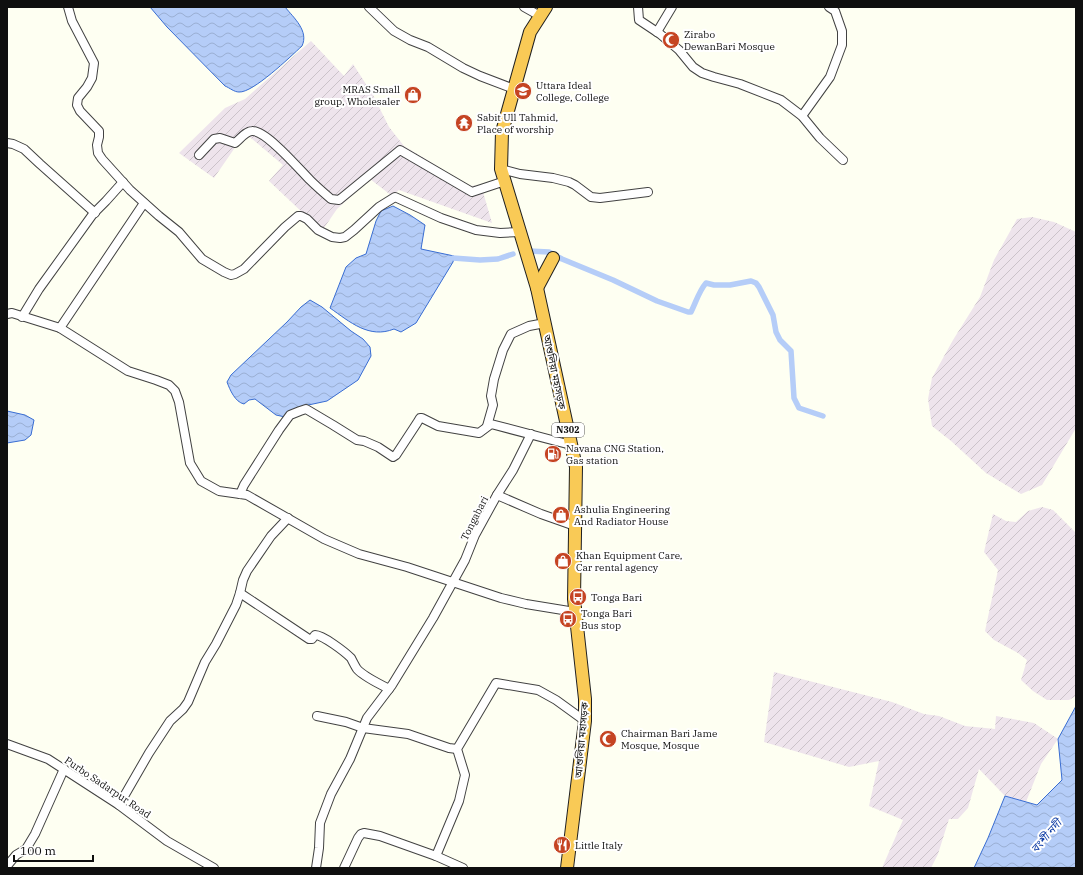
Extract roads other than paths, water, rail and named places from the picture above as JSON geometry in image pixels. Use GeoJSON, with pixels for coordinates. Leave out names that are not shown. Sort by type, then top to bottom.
{"type":"FeatureCollection","features":[{"type":"Feature","properties":{"kind":"highway","name":"আশুলিয়া মহাসড়ক"},"geometry":{"type":"LineString","coordinates":[[543,12],[530,32],[502,132],[501,169],[537,288],[576,467],[574,599],[585,699],[585,721],[567,868]]}},
{"type":"Feature","properties":{"kind":"highway"},"geometry":{"type":"LineString","coordinates":[[537,288],[553,258]]}},
{"type":"Feature","properties":{"kind":"street"},"geometry":{"type":"LineString","coordinates":[[68,7],[72,21],[94,63],[92,78],[78,98],[77,105],[80,111],[99,131],[100,136],[96,145],[98,153],[123,182],[144,203],[179,232],[206,262],[231,274],[235,274],[244,269],[288,224],[298,216],[307,219],[318,230],[332,237],[345,237],[379,207],[395,197],[441,218],[476,230],[500,233],[520,232]]}},
{"type":"Feature","properties":{"kind":"street"},"geometry":{"type":"LineString","coordinates":[[369,7],[394,31],[410,40],[428,47],[446,59],[469,71],[514,89]]}},
{"type":"Feature","properties":{"kind":"street"},"geometry":{"type":"LineString","coordinates":[[524,7],[543,12]]}},
{"type":"Feature","properties":{"kind":"street"},"geometry":{"type":"LineString","coordinates":[[638,7],[639,20],[679,50],[693,67],[702,73],[740,84],[781,100],[802,116],[820,138],[843,160]]}},
{"type":"Feature","properties":{"kind":"street"},"geometry":{"type":"LineString","coordinates":[[657,32],[672,7]]}},
{"type":"Feature","properties":{"kind":"street"},"geometry":{"type":"LineString","coordinates":[[802,116],[830,77],[842,46],[842,31],[835,10],[829,7]]}},
{"type":"Feature","properties":{"kind":"street"},"geometry":{"type":"LineString","coordinates":[[199,155],[214,139],[220,138],[235,143],[247,133],[255,131],[271,142],[331,199],[339,200],[400,150],[472,192],[505,181]]}},
{"type":"Feature","properties":{"kind":"street"},"geometry":{"type":"LineString","coordinates":[[7,143],[24,148],[95,213]]}},
{"type":"Feature","properties":{"kind":"street"},"geometry":{"type":"LineString","coordinates":[[501,169],[520,174],[553,178],[570,182],[591,197],[600,198],[648,192]]}},
{"type":"Feature","properties":{"kind":"street"},"geometry":{"type":"LineString","coordinates":[[22,317],[38,289],[95,213],[123,182]]}},
{"type":"Feature","properties":{"kind":"street"},"geometry":{"type":"LineString","coordinates":[[60,328],[144,203]]}},
{"type":"Feature","properties":{"kind":"street"},"geometry":{"type":"LineString","coordinates":[[7,314],[12,313],[60,328],[128,371],[156,380],[169,386],[175,391],[179,402],[190,463],[201,481],[219,491],[247,495],[324,539],[359,554],[407,567],[502,598],[526,604],[575,612]]}},
{"type":"Feature","properties":{"kind":"street"},"geometry":{"type":"LineString","coordinates":[[487,426],[493,405],[491,396],[494,379],[503,350],[511,334],[529,326],[545,324]]}},
{"type":"Feature","properties":{"kind":"street"},"geometry":{"type":"LineString","coordinates":[[240,494],[244,485],[279,430],[290,415],[300,410],[306,410],[357,440],[364,441],[378,447],[393,457],[396,455],[420,418],[438,426],[479,433],[487,426],[492,424],[571,445]]}},
{"type":"Feature","properties":{"kind":"street"},"geometry":{"type":"LineString","coordinates":[[497,495],[513,470],[531,434]]}},
{"type":"Feature","properties":{"kind":"street","name":"Tongabari"},"geometry":{"type":"LineString","coordinates":[[316,868],[319,848],[320,822],[331,794],[350,760],[367,718],[389,689],[433,618],[452,581],[465,560],[475,535],[497,495],[547,517],[575,526]]}},
{"type":"Feature","properties":{"kind":"street"},"geometry":{"type":"LineString","coordinates":[[119,805],[149,753],[170,721],[188,702],[205,662],[228,622],[240,593],[243,580],[254,560],[271,536],[288,518]]}},
{"type":"Feature","properties":{"kind":"street"},"geometry":{"type":"LineString","coordinates":[[240,593],[309,639],[312,639],[315,635],[317,635],[328,641],[344,652],[351,659],[358,670],[389,689]]}},
{"type":"Feature","properties":{"kind":"street"},"geometry":{"type":"LineString","coordinates":[[436,856],[459,801],[465,775],[457,749],[496,683],[538,690],[556,700],[585,721]]}},
{"type":"Feature","properties":{"kind":"street"},"geometry":{"type":"LineString","coordinates":[[318,716],[346,722],[363,728],[408,734],[449,748],[457,749]]}},
{"type":"Feature","properties":{"kind":"street","name":"Purbo Sadarpur Road"},"geometry":{"type":"LineString","coordinates":[[7,744],[48,759],[119,805],[167,841],[214,868]]}},
{"type":"Feature","properties":{"kind":"street"},"geometry":{"type":"LineString","coordinates":[[7,866],[16,855],[26,849],[32,839],[64,769]]}},
{"type":"Feature","properties":{"kind":"street"},"geometry":{"type":"LineString","coordinates":[[344,868],[358,838],[364,833],[380,836],[436,856],[463,868]]}},
{"type":"Feature","properties":{"kind":"water"},"geometry":{"type":"Polygon","coordinates":[[[150,7],[285,7],[300,25],[304,35],[304,40],[302,46],[262,81],[245,91],[237,92],[225,86],[167,27],[150,7]]]}},
{"type":"Feature","properties":{"kind":"water"},"geometry":{"type":"Polygon","coordinates":[[[393,206],[425,225],[421,249],[454,256],[453,262],[416,323],[401,332],[394,329],[385,332],[376,332],[360,328],[330,308],[346,267],[356,258],[366,254],[376,221],[381,211],[393,206]]]}},
{"type":"Feature","properties":{"kind":"water"},"geometry":{"type":"Polygon","coordinates":[[[310,300],[322,307],[363,339],[370,347],[371,356],[358,380],[327,401],[299,407],[285,417],[276,415],[255,399],[249,400],[244,404],[238,401],[231,392],[227,382],[231,375],[310,300]]]}},
{"type":"Feature","properties":{"kind":"water"},"geometry":{"type":"Polygon","coordinates":[[[7,411],[25,415],[34,420],[31,435],[25,440],[7,443],[7,411]]]}},
{"type":"Feature","properties":{"kind":"water","name":"বংশী নদী"},"geometry":{"type":"Polygon","coordinates":[[[1076,706],[1076,868],[974,868],[1005,796],[1037,805],[1062,780],[1058,739],[1076,706]]]}},
{"type":"Feature","properties":{"kind":"waterway"},"geometry":{"type":"LineString","coordinates":[[529,251],[549,252],[657,301],[688,312],[691,312],[699,293],[706,283],[714,285],[730,285],[751,281],[756,283],[773,315],[776,332],[780,340],[791,351],[794,398],[799,408],[823,416]]}},
{"type":"Feature","properties":{"kind":"waterway"},"geometry":{"type":"LineString","coordinates":[[453,258],[480,260],[498,259],[513,254]]}},
{"type":"Feature","properties":{"kind":"place","name":"Zirabo DewanBari Mosque"},"geometry":{"type":"Point","coordinates":[671,40]}},
{"type":"Feature","properties":{"kind":"place","name":"Uttara Ideal College, College"},"geometry":{"type":"Point","coordinates":[523,91]}},
{"type":"Feature","properties":{"kind":"place","name":"MRAS Small group, Wholesaler"},"geometry":{"type":"Point","coordinates":[413,95]}},
{"type":"Feature","properties":{"kind":"place","name":"Sabit Ull Tahmid, Place of worship"},"geometry":{"type":"Point","coordinates":[464,123]}},
{"type":"Feature","properties":{"kind":"place","name":"Navana CNG Station, Gas station"},"geometry":{"type":"Point","coordinates":[553,454]}},
{"type":"Feature","properties":{"kind":"place","name":"Ashulia Engineering And Radiator House"},"geometry":{"type":"Point","coordinates":[561,515]}},
{"type":"Feature","properties":{"kind":"place","name":"Khan Equipment Care, Car rental agency"},"geometry":{"type":"Point","coordinates":[563,561]}},
{"type":"Feature","properties":{"kind":"place","name":"Tonga Bari"},"geometry":{"type":"Point","coordinates":[578,597]}},
{"type":"Feature","properties":{"kind":"place","name":"Tonga Bari Bus stop"},"geometry":{"type":"Point","coordinates":[568,619]}},
{"type":"Feature","properties":{"kind":"place","name":"Chairman Bari Jame Mosque, Mosque"},"geometry":{"type":"Point","coordinates":[608,739]}},
{"type":"Feature","properties":{"kind":"place","name":"Little Italy"},"geometry":{"type":"Point","coordinates":[562,845]}}]}
